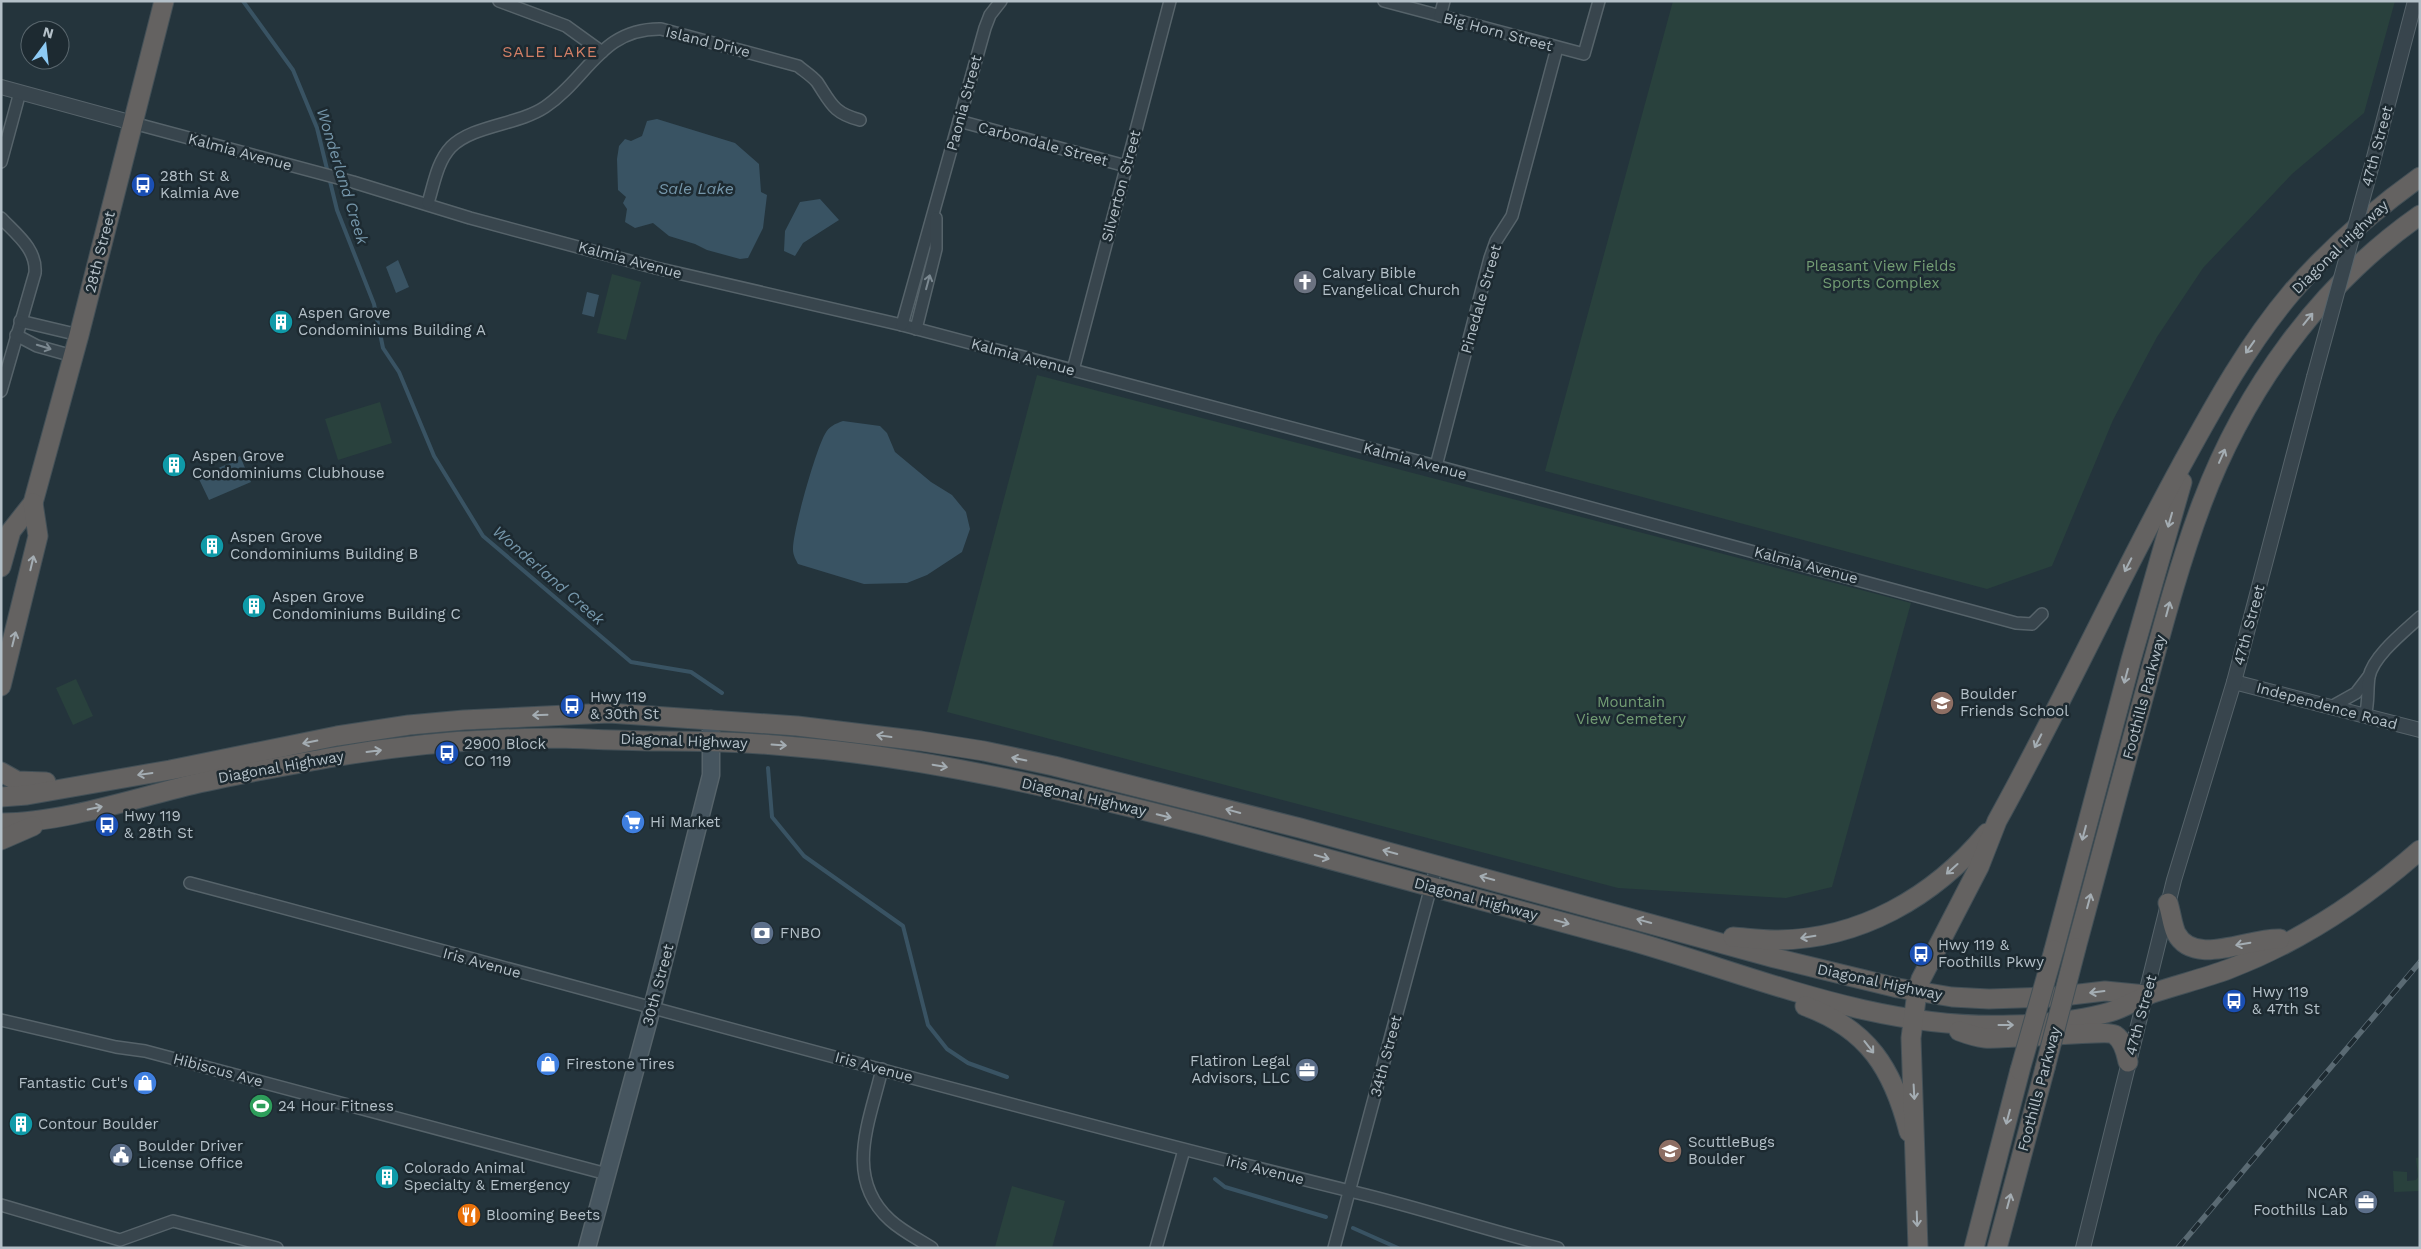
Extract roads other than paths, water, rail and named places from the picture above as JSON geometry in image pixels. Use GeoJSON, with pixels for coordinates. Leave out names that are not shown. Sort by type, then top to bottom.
{"type":"FeatureCollection","features":[{"type":"Feature","properties":{"kind":"highway","name":"28th Street"},"geometry":{"type":"LineString","coordinates":[[1,567],[11,531],[33,503],[79,335],[164,1]]}},
{"type":"Feature","properties":{"kind":"highway","name":"Diagonal Highway"},"geometry":{"type":"LineString","coordinates":[[2204,424],[2244,356],[2292,292],[2317,264],[2367,219],[2420,177]]}},
{"type":"Feature","properties":{"kind":"highway","name":"Foothills Parkway"},"geometry":{"type":"LineString","coordinates":[[1997,1248],[2170,601],[2202,502],[2233,432],[2250,400],[2270,370],[2320,305],[2379,245],[2420,214]]}},
{"type":"Feature","properties":{"kind":"highway"},"geometry":{"type":"LineString","coordinates":[[1918,1248],[1911,1038],[1917,992],[1921,980],[1979,867],[1997,821],[2150,523],[2204,424]]}},
{"type":"Feature","properties":{"kind":"highway","name":"Foothills Parkway"},"geometry":{"type":"LineString","coordinates":[[1974,1248],[2020,1070],[2171,516],[2204,424]]}},
{"type":"Feature","properties":{"kind":"highway","name":"28th Street"},"geometry":{"type":"LineString","coordinates":[[1,686],[38,536],[33,503]]}},
{"type":"Feature","properties":{"kind":"highway","name":"Diagonal Highway"},"geometry":{"type":"LineString","coordinates":[[1,797],[26,795],[120,777],[170,770],[337,736],[455,720],[609,713],[712,719],[859,732],[984,751],[1054,766],[1437,864],[1775,958],[1917,992],[1952,997],[1989,999],[2054,997],[2106,991],[2146,995]]}},
{"type":"Feature","properties":{"kind":"highway","name":"Diagonal Highway"},"geometry":{"type":"LineString","coordinates":[[1,823],[47,818],[132,801],[228,776],[347,755],[414,746],[527,739],[712,741],[792,746],[896,758],[1049,788],[1245,836],[1648,946],[1772,986],[1849,1008],[1939,1023],[2012,1025],[2074,1019],[2110,1012],[2146,995],[2231,968],[2292,940],[2351,906],[2420,850]]}},
{"type":"Feature","properties":{"kind":"highway"},"geometry":{"type":"LineString","coordinates":[[1049,788],[1054,766]]}},
{"type":"Feature","properties":{"kind":"highway"},"geometry":{"type":"LineString","coordinates":[[1,772],[17,781],[33,783],[120,777]]}},
{"type":"Feature","properties":{"kind":"highway"},"geometry":{"type":"LineString","coordinates":[[1,840],[47,818]]}},
{"type":"Feature","properties":{"kind":"highway"},"geometry":{"type":"LineString","coordinates":[[1691,934],[1774,940],[1794,939],[1841,932],[1871,922],[1895,910],[1941,879],[1971,852],[1997,821]]}},
{"type":"Feature","properties":{"kind":"highway"},"geometry":{"type":"LineString","coordinates":[[2168,903],[2176,933],[2190,948],[2209,951],[2274,939],[2292,940]]}},
{"type":"Feature","properties":{"kind":"highway"},"geometry":{"type":"LineString","coordinates":[[1648,946],[1677,963],[1820,1011],[1856,1033],[1876,1056],[1893,1083],[1908,1130],[1914,1160]]}},
{"type":"Feature","properties":{"kind":"highway"},"geometry":{"type":"LineString","coordinates":[[1939,1023],[1984,1038],[2014,1038],[2093,1032],[2111,1033],[2120,1040],[2128,1062]]}},
{"type":"Feature","properties":{"kind":"main road","name":"30th Street"},"geometry":{"type":"LineString","coordinates":[[587,1248],[652,1008],[711,775],[712,719]]}},
{"type":"Feature","properties":{"kind":"street"},"geometry":{"type":"LineString","coordinates":[[499,1],[566,26],[602,52]]}},
{"type":"Feature","properties":{"kind":"street","name":"Paonia Street"},"geometry":{"type":"LineString","coordinates":[[902,325],[936,209],[985,28],[990,15],[1002,1]]}},
{"type":"Feature","properties":{"kind":"street","name":"Silverton Street"},"geometry":{"type":"LineString","coordinates":[[1073,370],[1170,1]]}},
{"type":"Feature","properties":{"kind":"street","name":"Big Horn Street"},"geometry":{"type":"LineString","coordinates":[[1384,1],[1584,54],[1599,1]]}},
{"type":"Feature","properties":{"kind":"street"},"geometry":{"type":"LineString","coordinates":[[1440,16],[1444,1]]}},
{"type":"Feature","properties":{"kind":"street","name":"47th Street"},"geometry":{"type":"LineString","coordinates":[[2083,1248],[2168,903],[2234,682],[2415,1]]}},
{"type":"Feature","properties":{"kind":"street","name":"Island Drive"},"geometry":{"type":"LineString","coordinates":[[428,203],[439,164],[451,148],[463,138],[525,118],[543,108],[602,52],[624,34],[640,30],[661,29],[798,66],[813,78],[838,112],[860,120]]}},
{"type":"Feature","properties":{"kind":"street","name":"Pinedale Street"},"geometry":{"type":"LineString","coordinates":[[1436,466],[1492,252],[1496,241],[1512,216],[1557,48]]}},
{"type":"Feature","properties":{"kind":"street","name":"Kalmia Avenue"},"geometry":{"type":"LineString","coordinates":[[1,87],[133,124],[348,180],[428,203],[470,218],[656,268],[902,325],[1436,466],[2016,623],[2032,624],[2042,614]]}},
{"type":"Feature","properties":{"kind":"street"},"geometry":{"type":"LineString","coordinates":[[1,162],[20,92]]}},
{"type":"Feature","properties":{"kind":"street","name":"Carbondale Street"},"geometry":{"type":"LineString","coordinates":[[959,121],[1126,166]]}},
{"type":"Feature","properties":{"kind":"street","name":"Paonia Street"},"geometry":{"type":"LineString","coordinates":[[916,329],[936,249],[936,209]]}},
{"type":"Feature","properties":{"kind":"street"},"geometry":{"type":"LineString","coordinates":[[1,218],[33,253],[36,263],[35,273],[1,391]]}},
{"type":"Feature","properties":{"kind":"street"},"geometry":{"type":"LineString","coordinates":[[20,321],[79,335]]}},
{"type":"Feature","properties":{"kind":"street"},"geometry":{"type":"LineString","coordinates":[[16,335],[37,346],[73,356]]}},
{"type":"Feature","properties":{"kind":"street"},"geometry":{"type":"LineString","coordinates":[[2331,707],[2356,693],[2384,652],[2420,617]]}},
{"type":"Feature","properties":{"kind":"street"},"geometry":{"type":"LineString","coordinates":[[2365,716],[2369,703],[2369,676]]}},
{"type":"Feature","properties":{"kind":"street","name":"Independence Road"},"geometry":{"type":"LineString","coordinates":[[2234,682],[2420,730]]}},
{"type":"Feature","properties":{"kind":"street","name":"34th Street"},"geometry":{"type":"LineString","coordinates":[[1334,1248],[1437,864]]}},
{"type":"Feature","properties":{"kind":"street","name":"Iris Avenue"},"geometry":{"type":"LineString","coordinates":[[190,883],[1184,1150],[1349,1191],[1558,1248]]}},
{"type":"Feature","properties":{"kind":"street","name":"Hibiscus Ave"},"geometry":{"type":"LineString","coordinates":[[1,1020],[116,1047],[145,1051],[607,1174]]}},
{"type":"Feature","properties":{"kind":"street"},"geometry":{"type":"LineString","coordinates":[[882,1069],[864,1148],[862,1169],[864,1178],[874,1202],[890,1219],[932,1248]]}},
{"type":"Feature","properties":{"kind":"street"},"geometry":{"type":"LineString","coordinates":[[1156,1248],[1184,1150]]}},
{"type":"Feature","properties":{"kind":"street"},"geometry":{"type":"LineString","coordinates":[[1,1205],[120,1240],[173,1221],[277,1248]]}},
{"type":"Feature","properties":{"kind":"water","name":"Sale Lake"},"geometry":{"type":"Polygon","coordinates":[[[657,119],[735,143],[759,164],[761,192],[767,195],[763,228],[748,258],[740,259],[707,250],[669,236],[653,223],[635,228],[625,222],[627,209],[623,203],[626,197],[618,190],[617,159],[619,146],[625,139],[631,141],[642,136],[647,121],[657,119]]]}},
{"type":"Feature","properties":{"kind":"water"},"geometry":{"type":"Polygon","coordinates":[[[820,199],[839,220],[803,243],[795,256],[784,251],[785,231],[800,202],[820,199]]]}},
{"type":"Feature","properties":{"kind":"water"},"geometry":{"type":"Polygon","coordinates":[[[398,260],[409,287],[396,293],[386,267],[398,260]]]}},
{"type":"Feature","properties":{"kind":"water"},"geometry":{"type":"Polygon","coordinates":[[[587,292],[599,295],[594,317],[582,314],[587,292]]]}},
{"type":"Feature","properties":{"kind":"water"},"geometry":{"type":"Polygon","coordinates":[[[843,421],[880,426],[887,433],[895,452],[931,482],[952,495],[966,512],[970,529],[962,552],[927,575],[907,583],[864,584],[798,564],[793,552],[794,541],[800,510],[811,473],[828,429],[843,421]]]}},
{"type":"Feature","properties":{"kind":"water"},"geometry":{"type":"Polygon","coordinates":[[[240,456],[251,482],[209,500],[198,477],[232,462],[232,460],[240,456]]]}},
{"type":"Feature","properties":{"kind":"waterway","name":"Wonderland Creek"},"geometry":{"type":"LineString","coordinates":[[243,1],[293,70],[317,128],[337,210],[374,304],[383,348],[399,372],[434,456],[483,536],[631,662],[691,672],[722,693]]}},
{"type":"Feature","properties":{"kind":"waterway","name":"Wonderland Creek"},"geometry":{"type":"LineString","coordinates":[[768,768],[772,817],[804,856],[903,926],[928,1025],[947,1049],[968,1063],[1007,1077]]}},
{"type":"Feature","properties":{"kind":"waterway","name":"Wonderland Creek"},"geometry":{"type":"LineString","coordinates":[[1215,1179],[1225,1187],[1326,1217]]}},
{"type":"Feature","properties":{"kind":"waterway","name":"Wonderland Creek"},"geometry":{"type":"LineString","coordinates":[[1353,1228],[1398,1248]]}},
{"type":"Feature","properties":{"kind":"railway"},"geometry":{"type":"LineString","coordinates":[[2178,1248],[2420,962]]}},
{"type":"Feature","properties":{"kind":"place","name":"28th St & Kalmia Ave"},"geometry":{"type":"Point","coordinates":[143,185]}},
{"type":"Feature","properties":{"kind":"place","name":"Calvary Bible Evangelical Church"},"geometry":{"type":"Point","coordinates":[1305,282]}},
{"type":"Feature","properties":{"kind":"place","name":"Aspen Grove Condominiums Building A"},"geometry":{"type":"Point","coordinates":[281,322]}},
{"type":"Feature","properties":{"kind":"place","name":"Aspen Grove Condominiums Clubhouse"},"geometry":{"type":"Point","coordinates":[174,465]}},
{"type":"Feature","properties":{"kind":"place","name":"Aspen Grove Condominiums Building B"},"geometry":{"type":"Point","coordinates":[212,546]}},
{"type":"Feature","properties":{"kind":"place","name":"Aspen Grove Condominiums Building C"},"geometry":{"type":"Point","coordinates":[254,606]}},
{"type":"Feature","properties":{"kind":"place","name":"Boulder Friends School"},"geometry":{"type":"Point","coordinates":[1942,703]}},
{"type":"Feature","properties":{"kind":"place","name":"Hwy 119 & 30th St"},"geometry":{"type":"Point","coordinates":[572,706]}},
{"type":"Feature","properties":{"kind":"place","name":"2900 Block CO 119"},"geometry":{"type":"Point","coordinates":[447,753]}},
{"type":"Feature","properties":{"kind":"place","name":"Hi Market"},"geometry":{"type":"Point","coordinates":[633,822]}},
{"type":"Feature","properties":{"kind":"place","name":"Hwy 119 & 28th St"},"geometry":{"type":"Point","coordinates":[107,825]}},
{"type":"Feature","properties":{"kind":"place","name":"FNBO"},"geometry":{"type":"Point","coordinates":[762,933]}},
{"type":"Feature","properties":{"kind":"place","name":"Hwy 119 & Foothills Pkwy"},"geometry":{"type":"Point","coordinates":[1921,954]}},
{"type":"Feature","properties":{"kind":"place","name":"Hwy 119 & 47th St"},"geometry":{"type":"Point","coordinates":[2234,1001]}},
{"type":"Feature","properties":{"kind":"place","name":"Firestone Tires"},"geometry":{"type":"Point","coordinates":[548,1064]}},
{"type":"Feature","properties":{"kind":"place","name":"Flatiron Legal Advisors, LLC"},"geometry":{"type":"Point","coordinates":[1307,1070]}},
{"type":"Feature","properties":{"kind":"place","name":"Fantastic Cut's"},"geometry":{"type":"Point","coordinates":[145,1083]}},
{"type":"Feature","properties":{"kind":"place","name":"24 Hour Fitness"},"geometry":{"type":"Point","coordinates":[261,1106]}},
{"type":"Feature","properties":{"kind":"place","name":"Contour Boulder"},"geometry":{"type":"Point","coordinates":[21,1124]}},
{"type":"Feature","properties":{"kind":"place","name":"ScuttleBugs Boulder"},"geometry":{"type":"Point","coordinates":[1670,1151]}},
{"type":"Feature","properties":{"kind":"place","name":"Boulder Driver License Office"},"geometry":{"type":"Point","coordinates":[121,1155]}},
{"type":"Feature","properties":{"kind":"place","name":"Colorado Animal Specialty & Emergency"},"geometry":{"type":"Point","coordinates":[387,1177]}},
{"type":"Feature","properties":{"kind":"place","name":"NCAR Foothills Lab"},"geometry":{"type":"Point","coordinates":[2366,1202]}},
{"type":"Feature","properties":{"kind":"place","name":"Blooming Beets"},"geometry":{"type":"Point","coordinates":[469,1215]}},
{"type":"Feature","properties":{"kind":"district","name":"SALE LAKE"},"geometry":{"type":"Point","coordinates":[550,51]}},
{"type":"Feature","properties":{"kind":"park label","name":"Pleasant View Fields Sports Complex"},"geometry":{"type":"Point","coordinates":[1881,274]}},
{"type":"Feature","properties":{"kind":"park label","name":"Mountain View Cemetery"},"geometry":{"type":"Point","coordinates":[1631,710]}}]}
